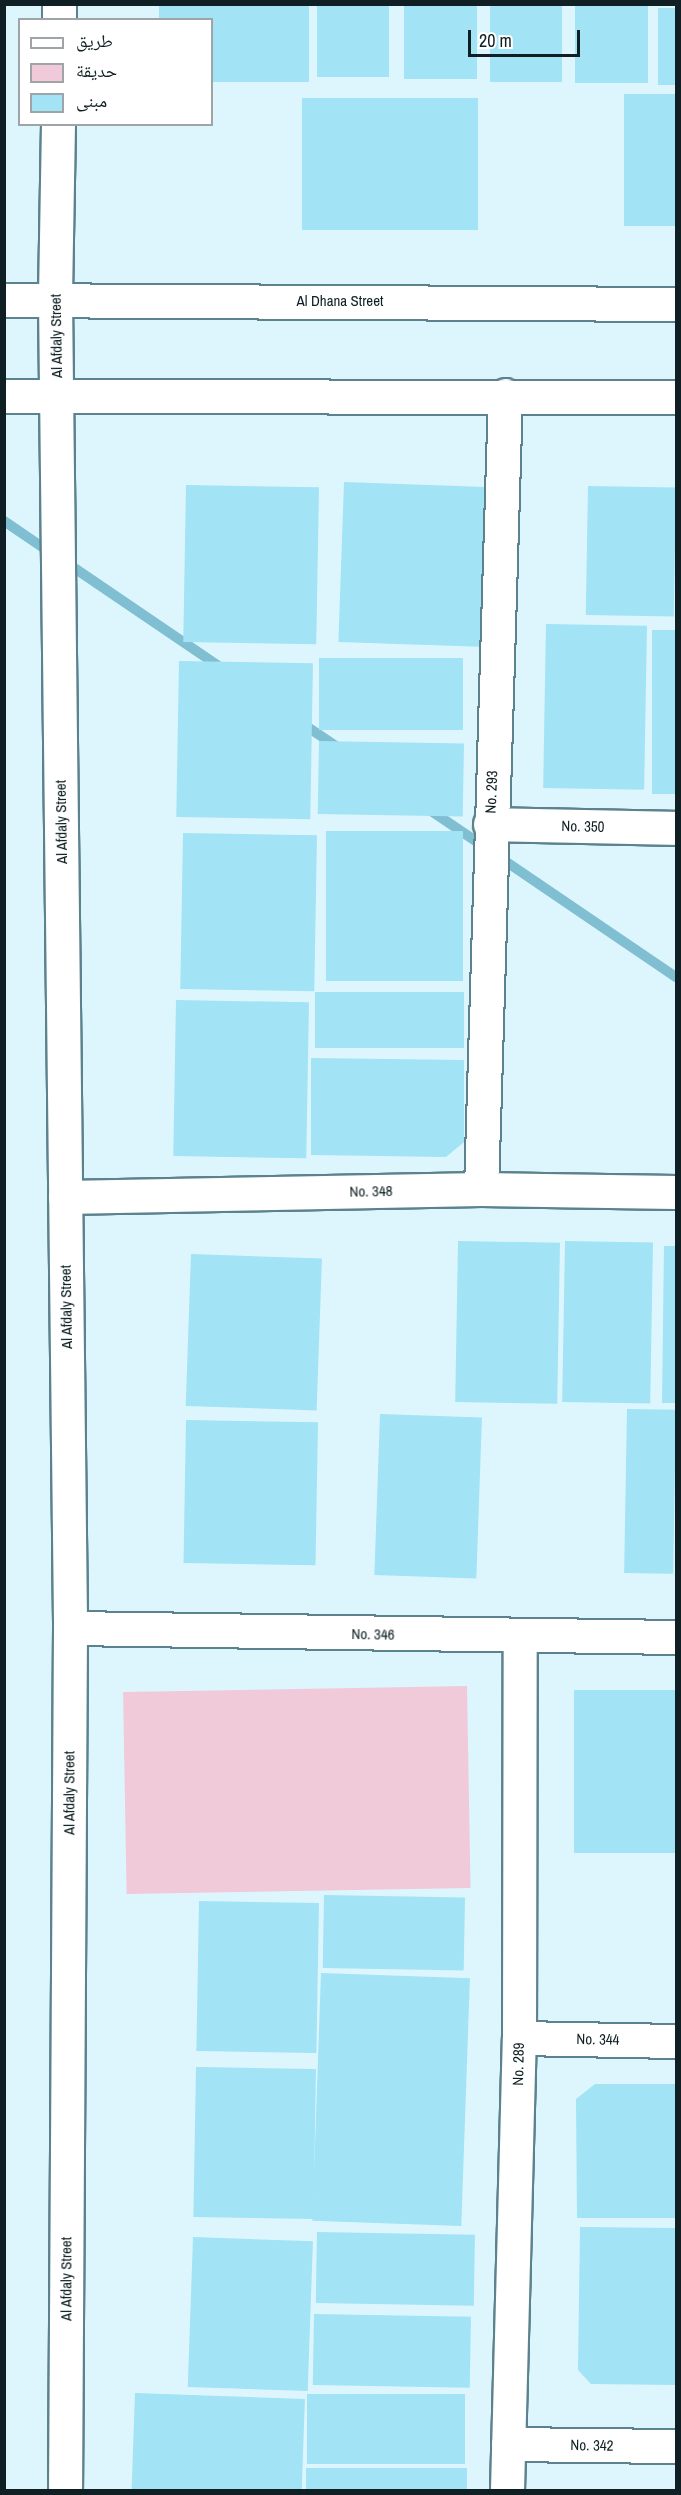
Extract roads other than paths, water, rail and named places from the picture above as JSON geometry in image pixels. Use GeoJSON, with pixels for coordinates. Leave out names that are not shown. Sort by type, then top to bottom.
{"type":"FeatureCollection","features":[{"type":"Feature","properties":{"kind":"street","name":"Al Afdaly Street"},"geometry":{"type":"LineString","coordinates":[[58,126],[55,299],[70,1628],[65,2490]]}},
{"type":"Feature","properties":{"kind":"street","name":"Al Dhana Street"},"geometry":{"type":"LineString","coordinates":[[4,300],[676,304]]}},
{"type":"Feature","properties":{"kind":"street"},"geometry":{"type":"LineString","coordinates":[[4,396],[505,394],[676,396]]}},
{"type":"Feature","properties":{"kind":"street","name":"No. 293"},"geometry":{"type":"LineString","coordinates":[[481,1189],[490,824],[505,394]]}},
{"type":"Feature","properties":{"kind":"street","name":"No. 350"},"geometry":{"type":"LineString","coordinates":[[490,824],[676,828]]}},
{"type":"Feature","properties":{"kind":"street","name":"No. 348"},"geometry":{"type":"LineString","coordinates":[[65,1197],[481,1189],[676,1192]]}},
{"type":"Feature","properties":{"kind":"street","name":"No. 346"},"geometry":{"type":"LineString","coordinates":[[70,1628],[520,1637],[676,1637]]}},
{"type":"Feature","properties":{"kind":"street","name":"No. 289"},"geometry":{"type":"LineString","coordinates":[[507,2490],[519,2038],[520,1637]]}},
{"type":"Feature","properties":{"kind":"street","name":"No. 344"},"geometry":{"type":"LineString","coordinates":[[519,2038],[676,2041]]}},
{"type":"Feature","properties":{"kind":"street","name":"No. 342"},"geometry":{"type":"LineString","coordinates":[[508,2444],[676,2446]]}},
{"type":"Feature","properties":{"kind":"waterway"},"geometry":{"type":"LineString","coordinates":[[4,521],[51,553]]}},
{"type":"Feature","properties":{"kind":"waterway"},"geometry":{"type":"LineString","coordinates":[[64,561],[223,669]]}},
{"type":"Feature","properties":{"kind":"waterway"},"geometry":{"type":"LineString","coordinates":[[300,722],[339,748]]}},
{"type":"Feature","properties":{"kind":"waterway"},"geometry":{"type":"LineString","coordinates":[[427,808],[676,977]]}}]}
